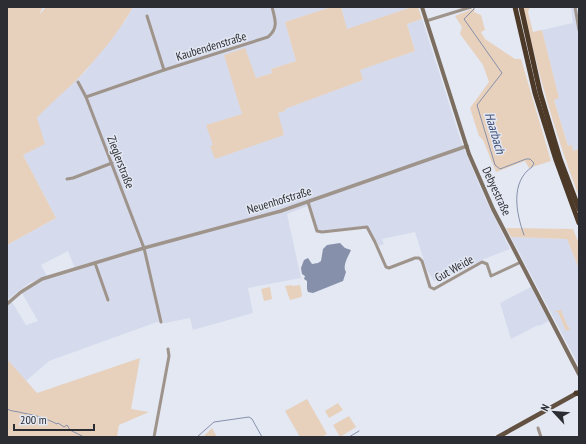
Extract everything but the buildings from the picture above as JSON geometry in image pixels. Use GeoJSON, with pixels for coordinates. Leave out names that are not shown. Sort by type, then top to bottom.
{"type":"FeatureCollection","features":[{"type":"Feature","properties":{"kind":"highway"},"geometry":{"type":"LineString","coordinates":[[515,7],[536,93],[556,160],[579,223]]}},
{"type":"Feature","properties":{"kind":"highway"},"geometry":{"type":"LineString","coordinates":[[521,7],[540,92],[560,159],[579,209]]}},
{"type":"Feature","properties":{"kind":"main road","name":"Debyestraße"},"geometry":{"type":"LineString","coordinates":[[422,7],[466,146],[489,201],[579,374]]}},
{"type":"Feature","properties":{"kind":"main road"},"geometry":{"type":"LineString","coordinates":[[498,437],[578,393],[579,388]]}},
{"type":"Feature","properties":{"kind":"street","name":"Kaubendenstraße"},"geometry":{"type":"LineString","coordinates":[[86,97],[164,70],[263,39],[272,34],[276,25],[272,7]]}},
{"type":"Feature","properties":{"kind":"street"},"geometry":{"type":"LineString","coordinates":[[426,21],[471,7]]}},
{"type":"Feature","properties":{"kind":"street"},"geometry":{"type":"LineString","coordinates":[[575,7],[579,30]]}},
{"type":"Feature","properties":{"kind":"street","name":"Kaubendenstraße"},"geometry":{"type":"LineString","coordinates":[[147,16],[164,70]]}},
{"type":"Feature","properties":{"kind":"street","name":"Zieglerstraße"},"geometry":{"type":"LineString","coordinates":[[78,82],[86,97],[144,248],[161,322]]}},
{"type":"Feature","properties":{"kind":"street","name":"Neuenhofstraße"},"geometry":{"type":"LineString","coordinates":[[7,304],[20,292],[36,282],[144,248],[229,226],[308,202],[466,146]]}},
{"type":"Feature","properties":{"kind":"street"},"geometry":{"type":"LineString","coordinates":[[67,179],[112,163]]}},
{"type":"Feature","properties":{"kind":"street","name":"Gut Weide"},"geometry":{"type":"LineString","coordinates":[[308,202],[317,231],[322,232],[367,227],[386,266],[389,268],[419,258],[422,262],[430,287],[432,288],[437,288],[482,262],[487,264],[492,276],[521,262]]}},
{"type":"Feature","properties":{"kind":"street"},"geometry":{"type":"LineString","coordinates":[[95,263],[108,300]]}},
{"type":"Feature","properties":{"kind":"street"},"geometry":{"type":"LineString","coordinates":[[154,437],[169,356],[168,349]]}},
{"type":"Feature","properties":{"kind":"street"},"geometry":{"type":"LineString","coordinates":[[538,428],[541,437]]}},
{"type":"Feature","properties":{"kind":"shaded area"},"geometry":{"type":"Polygon","coordinates":[[[7,7],[43,7],[39,15],[46,7],[133,7],[117,32],[91,64],[37,118],[45,144],[23,155],[56,218],[7,245],[7,7]]]}},
{"type":"Feature","properties":{"kind":"shaded area"},"geometry":{"type":"Polygon","coordinates":[[[133,7],[331,7],[285,22],[296,61],[271,69],[272,73],[256,78],[242,115],[211,146],[284,135],[277,113],[362,80],[359,70],[415,51],[407,24],[422,19],[461,141],[484,196],[510,249],[484,259],[462,271],[434,281],[427,270],[415,232],[382,239],[384,244],[379,246],[367,226],[315,231],[308,206],[287,214],[301,278],[248,288],[253,313],[193,330],[190,318],[165,323],[157,322],[49,361],[26,381],[7,359],[7,306],[12,302],[26,325],[38,321],[22,293],[43,280],[76,271],[68,251],[41,265],[47,276],[29,283],[7,300],[7,245],[56,218],[23,155],[37,118],[85,72],[125,21],[133,7]]]}},
{"type":"Feature","properties":{"kind":"shaded area"},"geometry":{"type":"Polygon","coordinates":[[[331,7],[341,7],[347,29],[412,7],[418,7],[422,19],[407,24],[415,51],[360,70],[363,80],[278,113],[284,135],[215,159],[210,146],[213,145],[206,125],[242,114],[224,55],[245,48],[256,78],[272,73],[271,69],[296,61],[285,22],[331,7]]]}},
{"type":"Feature","properties":{"kind":"shaded area"},"geometry":{"type":"Polygon","coordinates":[[[341,7],[412,7],[347,30],[341,7]]]}},
{"type":"Feature","properties":{"kind":"shaded area"},"geometry":{"type":"Polygon","coordinates":[[[523,7],[530,7],[528,12],[533,32],[542,30],[559,98],[554,100],[568,146],[572,145],[573,151],[579,149],[579,197],[562,150],[548,103],[523,7]]]}},
{"type":"Feature","properties":{"kind":"shaded area"},"geometry":{"type":"Polygon","coordinates":[[[571,7],[577,7],[579,19],[579,149],[573,151],[568,146],[554,99],[559,98],[542,30],[573,23],[571,7]]]}},
{"type":"Feature","properties":{"kind":"shaded area"},"geometry":{"type":"Polygon","coordinates":[[[475,8],[474,12],[481,15],[485,30],[481,32],[485,39],[515,59],[521,59],[551,161],[529,168],[525,161],[496,172],[483,140],[479,136],[470,108],[489,82],[483,65],[460,34],[462,27],[455,16],[475,8]]]}},
{"type":"Feature","properties":{"kind":"shaded area"},"geometry":{"type":"Polygon","coordinates":[[[506,228],[573,229],[579,244],[579,269],[567,239],[511,237],[506,228]]]}},
{"type":"Feature","properties":{"kind":"shaded area"},"geometry":{"type":"Polygon","coordinates":[[[511,237],[567,239],[579,269],[579,366],[511,237]]]}},
{"type":"Feature","properties":{"kind":"shaded area"},"geometry":{"type":"Polygon","coordinates":[[[340,243],[345,248],[351,250],[345,264],[346,272],[343,281],[313,293],[308,292],[307,281],[304,279],[305,276],[302,274],[301,268],[304,260],[308,258],[312,264],[318,263],[321,261],[323,249],[327,245],[340,243]]]}},
{"type":"Feature","properties":{"kind":"shaded area"},"geometry":{"type":"Polygon","coordinates":[[[300,285],[301,297],[290,300],[285,286],[300,285]]]}},
{"type":"Feature","properties":{"kind":"shaded area"},"geometry":{"type":"Polygon","coordinates":[[[270,287],[272,299],[264,301],[261,289],[270,287]]]}},
{"type":"Feature","properties":{"kind":"shaded area"},"geometry":{"type":"Polygon","coordinates":[[[531,287],[549,321],[511,339],[500,303],[531,287]]]}},
{"type":"Feature","properties":{"kind":"shaded area"},"geometry":{"type":"Polygon","coordinates":[[[562,309],[561,310],[570,329],[566,331],[558,312],[555,310],[557,311],[562,309]]]}},
{"type":"Feature","properties":{"kind":"shaded area"},"geometry":{"type":"Polygon","coordinates":[[[140,358],[131,409],[149,412],[119,425],[117,437],[7,437],[7,359],[37,393],[140,358]]]}},
{"type":"Feature","properties":{"kind":"shaded area"},"geometry":{"type":"Polygon","coordinates":[[[307,399],[327,434],[321,437],[300,437],[285,411],[307,399]]]}},
{"type":"Feature","properties":{"kind":"shaded area"},"geometry":{"type":"Polygon","coordinates":[[[338,403],[343,410],[329,418],[325,411],[338,403]]]}},
{"type":"Feature","properties":{"kind":"shaded area"},"geometry":{"type":"Polygon","coordinates":[[[349,416],[356,427],[340,437],[333,425],[349,416]]]}},
{"type":"Feature","properties":{"kind":"shaded area"},"geometry":{"type":"Polygon","coordinates":[[[212,428],[217,437],[203,437],[212,428]]]}},
{"type":"Feature","properties":{"kind":"waterway","name":"Haarbach"},"geometry":{"type":"LineString","coordinates":[[474,7],[474,9],[464,19],[502,73],[477,105],[495,165],[500,169],[526,159],[530,159],[534,163],[520,181],[518,189],[517,208],[524,235]]}},
{"type":"Feature","properties":{"kind":"waterway"},"geometry":{"type":"LineString","coordinates":[[7,409],[40,417],[57,424],[58,423],[64,427],[67,425],[70,430],[84,437]]}},
{"type":"Feature","properties":{"kind":"waterway"},"geometry":{"type":"LineString","coordinates":[[197,437],[214,422],[249,417],[252,419],[262,437]]}},
{"type":"Feature","properties":{"kind":"waterway"},"geometry":{"type":"LineString","coordinates":[[349,437],[359,431]]}}]}
